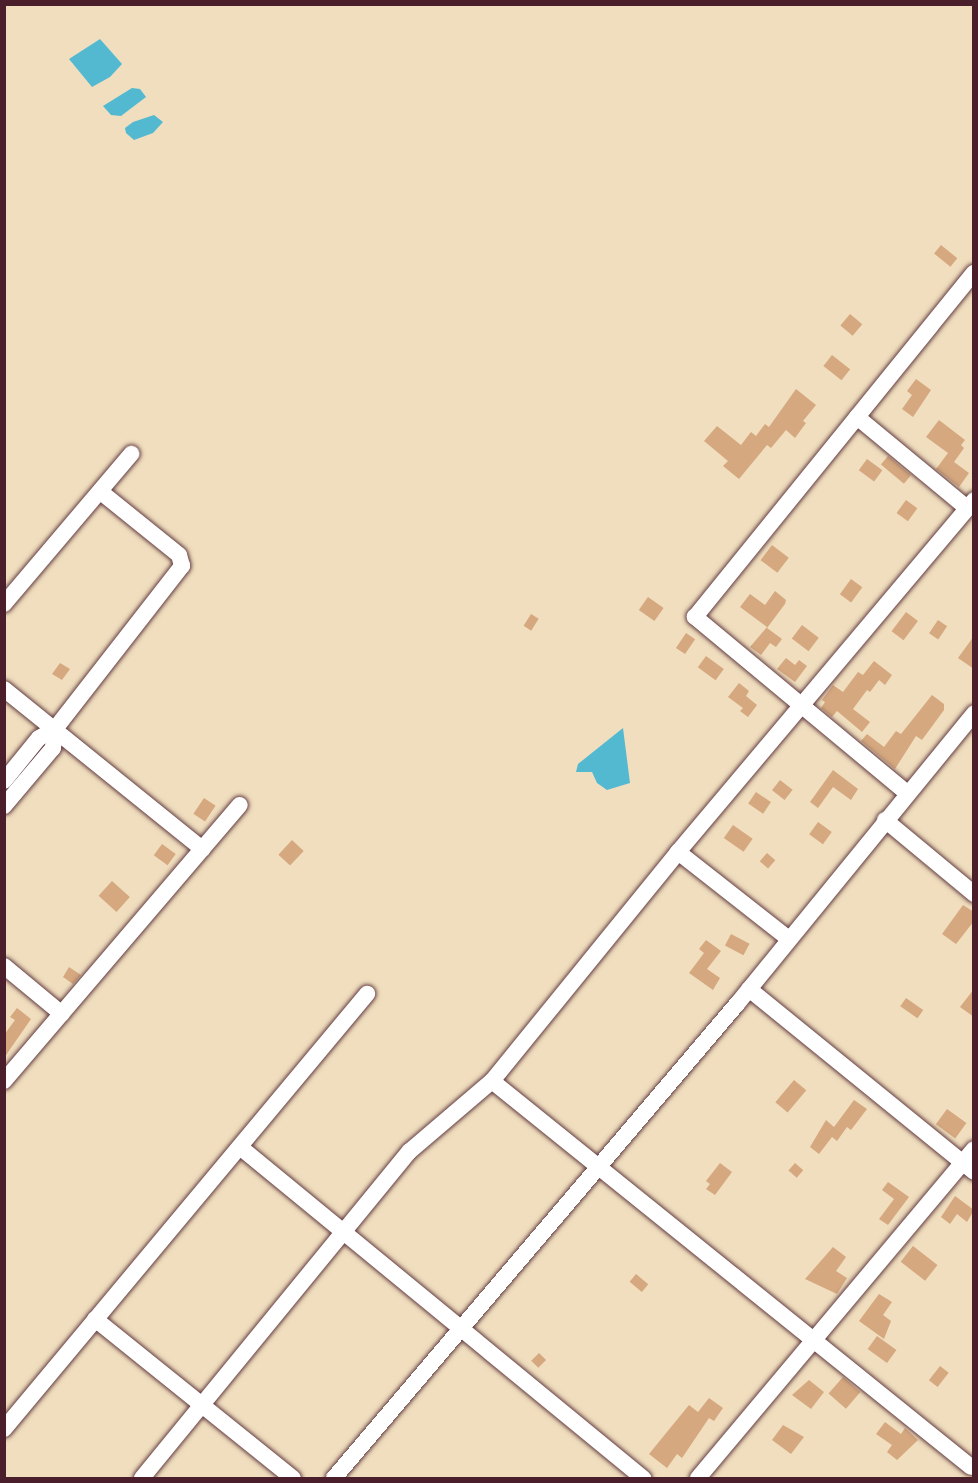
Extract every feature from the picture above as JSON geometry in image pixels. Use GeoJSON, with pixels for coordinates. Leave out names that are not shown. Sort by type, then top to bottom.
{"type":"FeatureCollection","features":[{"type":"Feature","properties":{"kind":"street"},"geometry":{"type":"LineString","coordinates":[[907,793],[695,617],[974,273]]}},
{"type":"Feature","properties":{"kind":"street"},"geometry":{"type":"LineString","coordinates":[[142,1479],[410,1151],[492,1081],[678,852],[803,706],[970,504],[857,417]]}},
{"type":"Feature","properties":{"kind":"street"},"geometry":{"type":"LineString","coordinates":[[4,604],[131,454]]}},
{"type":"Feature","properties":{"kind":"street"},"geometry":{"type":"LineString","coordinates":[[4,780],[39,738],[55,729],[182,566],[180,555],[101,492]]}},
{"type":"Feature","properties":{"kind":"street"},"geometry":{"type":"LineString","coordinates":[[4,689],[202,849]]}},
{"type":"Feature","properties":{"kind":"street"},"geometry":{"type":"LineString","coordinates":[[334,1479],[463,1331],[599,1169],[974,712]]}},
{"type":"Feature","properties":{"kind":"street"},"geometry":{"type":"LineString","coordinates":[[4,806],[53,748],[55,729]]}},
{"type":"Feature","properties":{"kind":"street"},"geometry":{"type":"LineString","coordinates":[[4,1081],[240,805]]}},
{"type":"Feature","properties":{"kind":"street"},"geometry":{"type":"LineString","coordinates":[[885,820],[974,894]]}},
{"type":"Feature","properties":{"kind":"street"},"geometry":{"type":"LineString","coordinates":[[678,852],[789,939]]}},
{"type":"Feature","properties":{"kind":"street"},"geometry":{"type":"LineString","coordinates":[[4,966],[62,1014]]}},
{"type":"Feature","properties":{"kind":"street"},"geometry":{"type":"LineString","coordinates":[[749,989],[968,1167]]}},
{"type":"Feature","properties":{"kind":"street"},"geometry":{"type":"LineString","coordinates":[[4,1429],[367,994]]}},
{"type":"Feature","properties":{"kind":"street"},"geometry":{"type":"LineString","coordinates":[[492,1081],[969,1470]]}},
{"type":"Feature","properties":{"kind":"street"},"geometry":{"type":"LineString","coordinates":[[240,1147],[643,1479]]}},
{"type":"Feature","properties":{"kind":"street"},"geometry":{"type":"LineString","coordinates":[[698,1479],[812,1342],[968,1167],[974,1149]]}},
{"type":"Feature","properties":{"kind":"street"},"geometry":{"type":"LineString","coordinates":[[94,1319],[293,1479]]}},
{"type":"Feature","properties":{"kind":"water"},"geometry":{"type":"Polygon","coordinates":[[[100,39],[122,64],[110,77],[92,87],[69,59],[100,39]]]}},
{"type":"Feature","properties":{"kind":"water"},"geometry":{"type":"Polygon","coordinates":[[[132,88],[140,89],[146,97],[121,116],[111,115],[103,106],[132,88]]]}},
{"type":"Feature","properties":{"kind":"water"},"geometry":{"type":"Polygon","coordinates":[[[154,115],[163,122],[153,133],[134,140],[126,133],[125,128],[133,122],[154,115]]]}},
{"type":"Feature","properties":{"kind":"water"},"geometry":{"type":"Polygon","coordinates":[[[623,728],[630,783],[607,790],[597,783],[592,772],[576,772],[578,764],[623,728]]]}},
{"type":"Feature","properties":{"kind":"building"},"geometry":{"type":"Polygon","coordinates":[[[941,245],[957,258],[950,267],[934,254],[941,245]]]}},
{"type":"Feature","properties":{"kind":"building"},"geometry":{"type":"Polygon","coordinates":[[[850,314],[862,324],[853,336],[840,325],[850,314]]]}},
{"type":"Feature","properties":{"kind":"building"},"geometry":{"type":"Polygon","coordinates":[[[832,355],[850,369],[842,380],[823,366],[832,355]]]}},
{"type":"Feature","properties":{"kind":"building"},"geometry":{"type":"Polygon","coordinates":[[[916,379],[931,390],[913,417],[902,409],[912,395],[907,391],[916,379]]]}},
{"type":"Feature","properties":{"kind":"building"},"geometry":{"type":"Polygon","coordinates":[[[796,389],[816,405],[803,421],[806,423],[795,438],[786,430],[771,448],[767,445],[739,479],[723,466],[728,461],[704,441],[717,426],[741,445],[751,432],[756,436],[765,424],[769,427],[796,389]]]}},
{"type":"Feature","properties":{"kind":"building"},"geometry":{"type":"Polygon","coordinates":[[[939,420],[965,440],[961,445],[964,448],[954,462],[969,473],[959,487],[936,469],[948,453],[926,437],[939,420]]]}},
{"type":"Feature","properties":{"kind":"building"},"geometry":{"type":"Polygon","coordinates":[[[888,456],[911,475],[904,484],[881,464],[888,456]]]}},
{"type":"Feature","properties":{"kind":"building"},"geometry":{"type":"Polygon","coordinates":[[[867,459],[882,470],[874,481],[859,470],[867,459]]]}},
{"type":"Feature","properties":{"kind":"building"},"geometry":{"type":"Polygon","coordinates":[[[906,500],[917,508],[908,521],[897,513],[906,500]]]}},
{"type":"Feature","properties":{"kind":"building"},"geometry":{"type":"Polygon","coordinates":[[[772,545],[789,558],[777,573],[761,560],[772,545]]]}},
{"type":"Feature","properties":{"kind":"building"},"geometry":{"type":"Polygon","coordinates":[[[851,579],[862,587],[851,603],[840,594],[851,579]]]}},
{"type":"Feature","properties":{"kind":"building"},"geometry":{"type":"Polygon","coordinates":[[[775,591],[786,600],[767,628],[782,639],[776,647],[770,643],[761,655],[750,647],[767,627],[740,607],[750,594],[765,605],[775,591]]]}},
{"type":"Feature","properties":{"kind":"building"},"geometry":{"type":"Polygon","coordinates":[[[648,597],[664,608],[654,621],[639,610],[648,597]]]}},
{"type":"Feature","properties":{"kind":"building"},"geometry":{"type":"Polygon","coordinates":[[[906,612],[918,621],[904,640],[892,631],[906,612]]]}},
{"type":"Feature","properties":{"kind":"building"},"geometry":{"type":"Polygon","coordinates":[[[531,614],[539,619],[531,631],[524,626],[531,614]]]}},
{"type":"Feature","properties":{"kind":"building"},"geometry":{"type":"Polygon","coordinates":[[[938,620],[947,626],[938,639],[929,633],[938,620]]]}},
{"type":"Feature","properties":{"kind":"building"},"geometry":{"type":"Polygon","coordinates":[[[802,625],[819,638],[809,651],[792,639],[802,625]]]}},
{"type":"Feature","properties":{"kind":"building"},"geometry":{"type":"Polygon","coordinates":[[[686,633],[695,639],[685,654],[676,648],[686,633]]]}},
{"type":"Feature","properties":{"kind":"building"},"geometry":{"type":"Polygon","coordinates":[[[974,636],[974,669],[958,658],[974,636]]]}},
{"type":"Feature","properties":{"kind":"building"},"geometry":{"type":"Polygon","coordinates":[[[706,656],[724,669],[716,680],[698,667],[706,656]]]}},
{"type":"Feature","properties":{"kind":"building"},"geometry":{"type":"Polygon","coordinates":[[[786,658],[795,665],[799,660],[807,666],[795,682],[777,669],[786,658]]]}},
{"type":"Feature","properties":{"kind":"building"},"geometry":{"type":"Polygon","coordinates":[[[874,661],[892,675],[885,685],[879,680],[870,692],[867,690],[853,709],[870,722],[862,732],[837,711],[832,717],[821,708],[825,702],[822,700],[833,685],[843,692],[858,672],[863,675],[874,661]]]}},
{"type":"Feature","properties":{"kind":"building"},"geometry":{"type":"Polygon","coordinates":[[[60,663],[70,669],[62,680],[52,674],[60,663]]]}},
{"type":"Feature","properties":{"kind":"building"},"geometry":{"type":"Polygon","coordinates":[[[739,683],[749,691],[746,696],[757,705],[748,717],[740,711],[743,708],[728,697],[739,683]]]}},
{"type":"Feature","properties":{"kind":"building"},"geometry":{"type":"Polygon","coordinates":[[[932,695],[944,704],[944,710],[922,740],[916,736],[895,769],[861,741],[867,734],[884,747],[896,731],[901,734],[932,695]]]}},
{"type":"Feature","properties":{"kind":"building"},"geometry":{"type":"Polygon","coordinates":[[[833,770],[858,789],[851,800],[833,787],[818,808],[810,802],[833,770]]]}},
{"type":"Feature","properties":{"kind":"building"},"geometry":{"type":"Polygon","coordinates":[[[780,780],[793,790],[785,800],[772,790],[780,780]]]}},
{"type":"Feature","properties":{"kind":"building"},"geometry":{"type":"Polygon","coordinates":[[[756,792],[771,802],[763,814],[748,804],[756,792]]]}},
{"type":"Feature","properties":{"kind":"building"},"geometry":{"type":"Polygon","coordinates":[[[204,798],[216,806],[205,822],[193,814],[204,798]]]}},
{"type":"Feature","properties":{"kind":"building"},"geometry":{"type":"Polygon","coordinates":[[[818,822],[832,832],[823,844],[809,834],[818,822]]]}},
{"type":"Feature","properties":{"kind":"building"},"geometry":{"type":"Polygon","coordinates":[[[733,825],[753,839],[743,852],[724,838],[733,825]]]}},
{"type":"Feature","properties":{"kind":"building"},"geometry":{"type":"Polygon","coordinates":[[[292,840],[304,851],[290,866],[278,855],[292,840]]]}},
{"type":"Feature","properties":{"kind":"building"},"geometry":{"type":"Polygon","coordinates":[[[162,844],[176,854],[168,865],[154,855],[162,844]]]}},
{"type":"Feature","properties":{"kind":"building"},"geometry":{"type":"Polygon","coordinates":[[[767,853],[775,860],[768,869],[760,861],[767,853]]]}},
{"type":"Feature","properties":{"kind":"building"},"geometry":{"type":"Polygon","coordinates":[[[112,881],[130,897],[116,912],[99,896],[112,881]]]}},
{"type":"Feature","properties":{"kind":"building"},"geometry":{"type":"Polygon","coordinates":[[[963,905],[974,912],[974,921],[956,944],[942,934],[963,905]]]}},
{"type":"Feature","properties":{"kind":"building"},"geometry":{"type":"Polygon","coordinates":[[[731,934],[750,944],[743,955],[725,945],[731,934]]]}},
{"type":"Feature","properties":{"kind":"building"},"geometry":{"type":"Polygon","coordinates":[[[706,940],[721,951],[707,969],[720,978],[713,990],[689,973],[704,953],[699,949],[706,940]]]}},
{"type":"Feature","properties":{"kind":"building"},"geometry":{"type":"Polygon","coordinates":[[[69,967],[81,975],[73,984],[63,977],[69,967]]]}},
{"type":"Feature","properties":{"kind":"building"},"geometry":{"type":"Polygon","coordinates":[[[974,989],[974,1017],[960,1007],[974,989]]]}},
{"type":"Feature","properties":{"kind":"building"},"geometry":{"type":"Polygon","coordinates":[[[906,998],[923,1010],[917,1018],[900,1006],[906,998]]]}},
{"type":"Feature","properties":{"kind":"building"},"geometry":{"type":"Polygon","coordinates":[[[17,1008],[31,1019],[4,1058],[4,1035],[15,1020],[10,1017],[17,1008]]]}},
{"type":"Feature","properties":{"kind":"building"},"geometry":{"type":"Polygon","coordinates":[[[794,1080],[806,1090],[788,1112],[775,1102],[794,1080]]]}},
{"type":"Feature","properties":{"kind":"building"},"geometry":{"type":"Polygon","coordinates":[[[854,1100],[867,1109],[851,1130],[847,1127],[837,1141],[832,1137],[819,1154],[810,1147],[826,1120],[834,1127],[854,1100]]]}},
{"type":"Feature","properties":{"kind":"building"},"geometry":{"type":"Polygon","coordinates":[[[947,1109],[966,1123],[955,1138],[936,1124],[947,1109]]]}},
{"type":"Feature","properties":{"kind":"building"},"geometry":{"type":"Polygon","coordinates":[[[720,1163],[732,1172],[715,1195],[706,1189],[710,1184],[706,1181],[720,1163]]]}},
{"type":"Feature","properties":{"kind":"building"},"geometry":{"type":"Polygon","coordinates":[[[795,1163],[803,1170],[797,1178],[788,1171],[795,1163]]]}},
{"type":"Feature","properties":{"kind":"building"},"geometry":{"type":"Polygon","coordinates":[[[888,1182],[909,1197],[888,1225],[879,1219],[894,1199],[882,1190],[888,1182]]]}},
{"type":"Feature","properties":{"kind":"building"},"geometry":{"type":"Polygon","coordinates":[[[955,1196],[974,1210],[967,1222],[957,1214],[950,1224],[941,1217],[955,1196]]]}},
{"type":"Feature","properties":{"kind":"building"},"geometry":{"type":"Polygon","coordinates":[[[913,1246],[937,1265],[925,1281],[901,1262],[913,1246]]]}},
{"type":"Feature","properties":{"kind":"building"},"geometry":{"type":"Polygon","coordinates":[[[833,1247],[846,1257],[836,1271],[847,1278],[837,1294],[805,1279],[833,1247]]]}},
{"type":"Feature","properties":{"kind":"building"},"geometry":{"type":"Polygon","coordinates":[[[636,1274],[648,1284],[642,1292],[630,1282],[636,1274]]]}},
{"type":"Feature","properties":{"kind":"building"},"geometry":{"type":"Polygon","coordinates":[[[879,1294],[892,1302],[883,1315],[891,1321],[884,1339],[859,1321],[879,1294]]]}},
{"type":"Feature","properties":{"kind":"building"},"geometry":{"type":"Polygon","coordinates":[[[877,1336],[896,1350],[887,1363],[868,1349],[877,1336]]]}},
{"type":"Feature","properties":{"kind":"building"},"geometry":{"type":"Polygon","coordinates":[[[539,1353],[546,1360],[538,1368],[531,1361],[539,1353]]]}},
{"type":"Feature","properties":{"kind":"building"},"geometry":{"type":"Polygon","coordinates":[[[940,1366],[949,1373],[938,1387],[929,1380],[940,1366]]]}},
{"type":"Feature","properties":{"kind":"building"},"geometry":{"type":"Polygon","coordinates":[[[843,1377],[860,1392],[846,1409],[829,1394],[843,1377]]]}},
{"type":"Feature","properties":{"kind":"building"},"geometry":{"type":"Polygon","coordinates":[[[809,1380],[824,1392],[811,1409],[792,1395],[809,1380]]]}},
{"type":"Feature","properties":{"kind":"building"},"geometry":{"type":"Polygon","coordinates":[[[709,1398],[723,1408],[714,1421],[709,1418],[682,1458],[677,1454],[667,1468],[649,1454],[689,1405],[698,1412],[709,1398]]]}},
{"type":"Feature","properties":{"kind":"building"},"geometry":{"type":"Polygon","coordinates":[[[885,1422],[901,1434],[905,1428],[918,1440],[897,1460],[887,1452],[892,1445],[876,1434],[885,1422]]]}},
{"type":"Feature","properties":{"kind":"building"},"geometry":{"type":"Polygon","coordinates":[[[783,1425],[804,1437],[791,1454],[772,1440],[783,1425]]]}}]}
